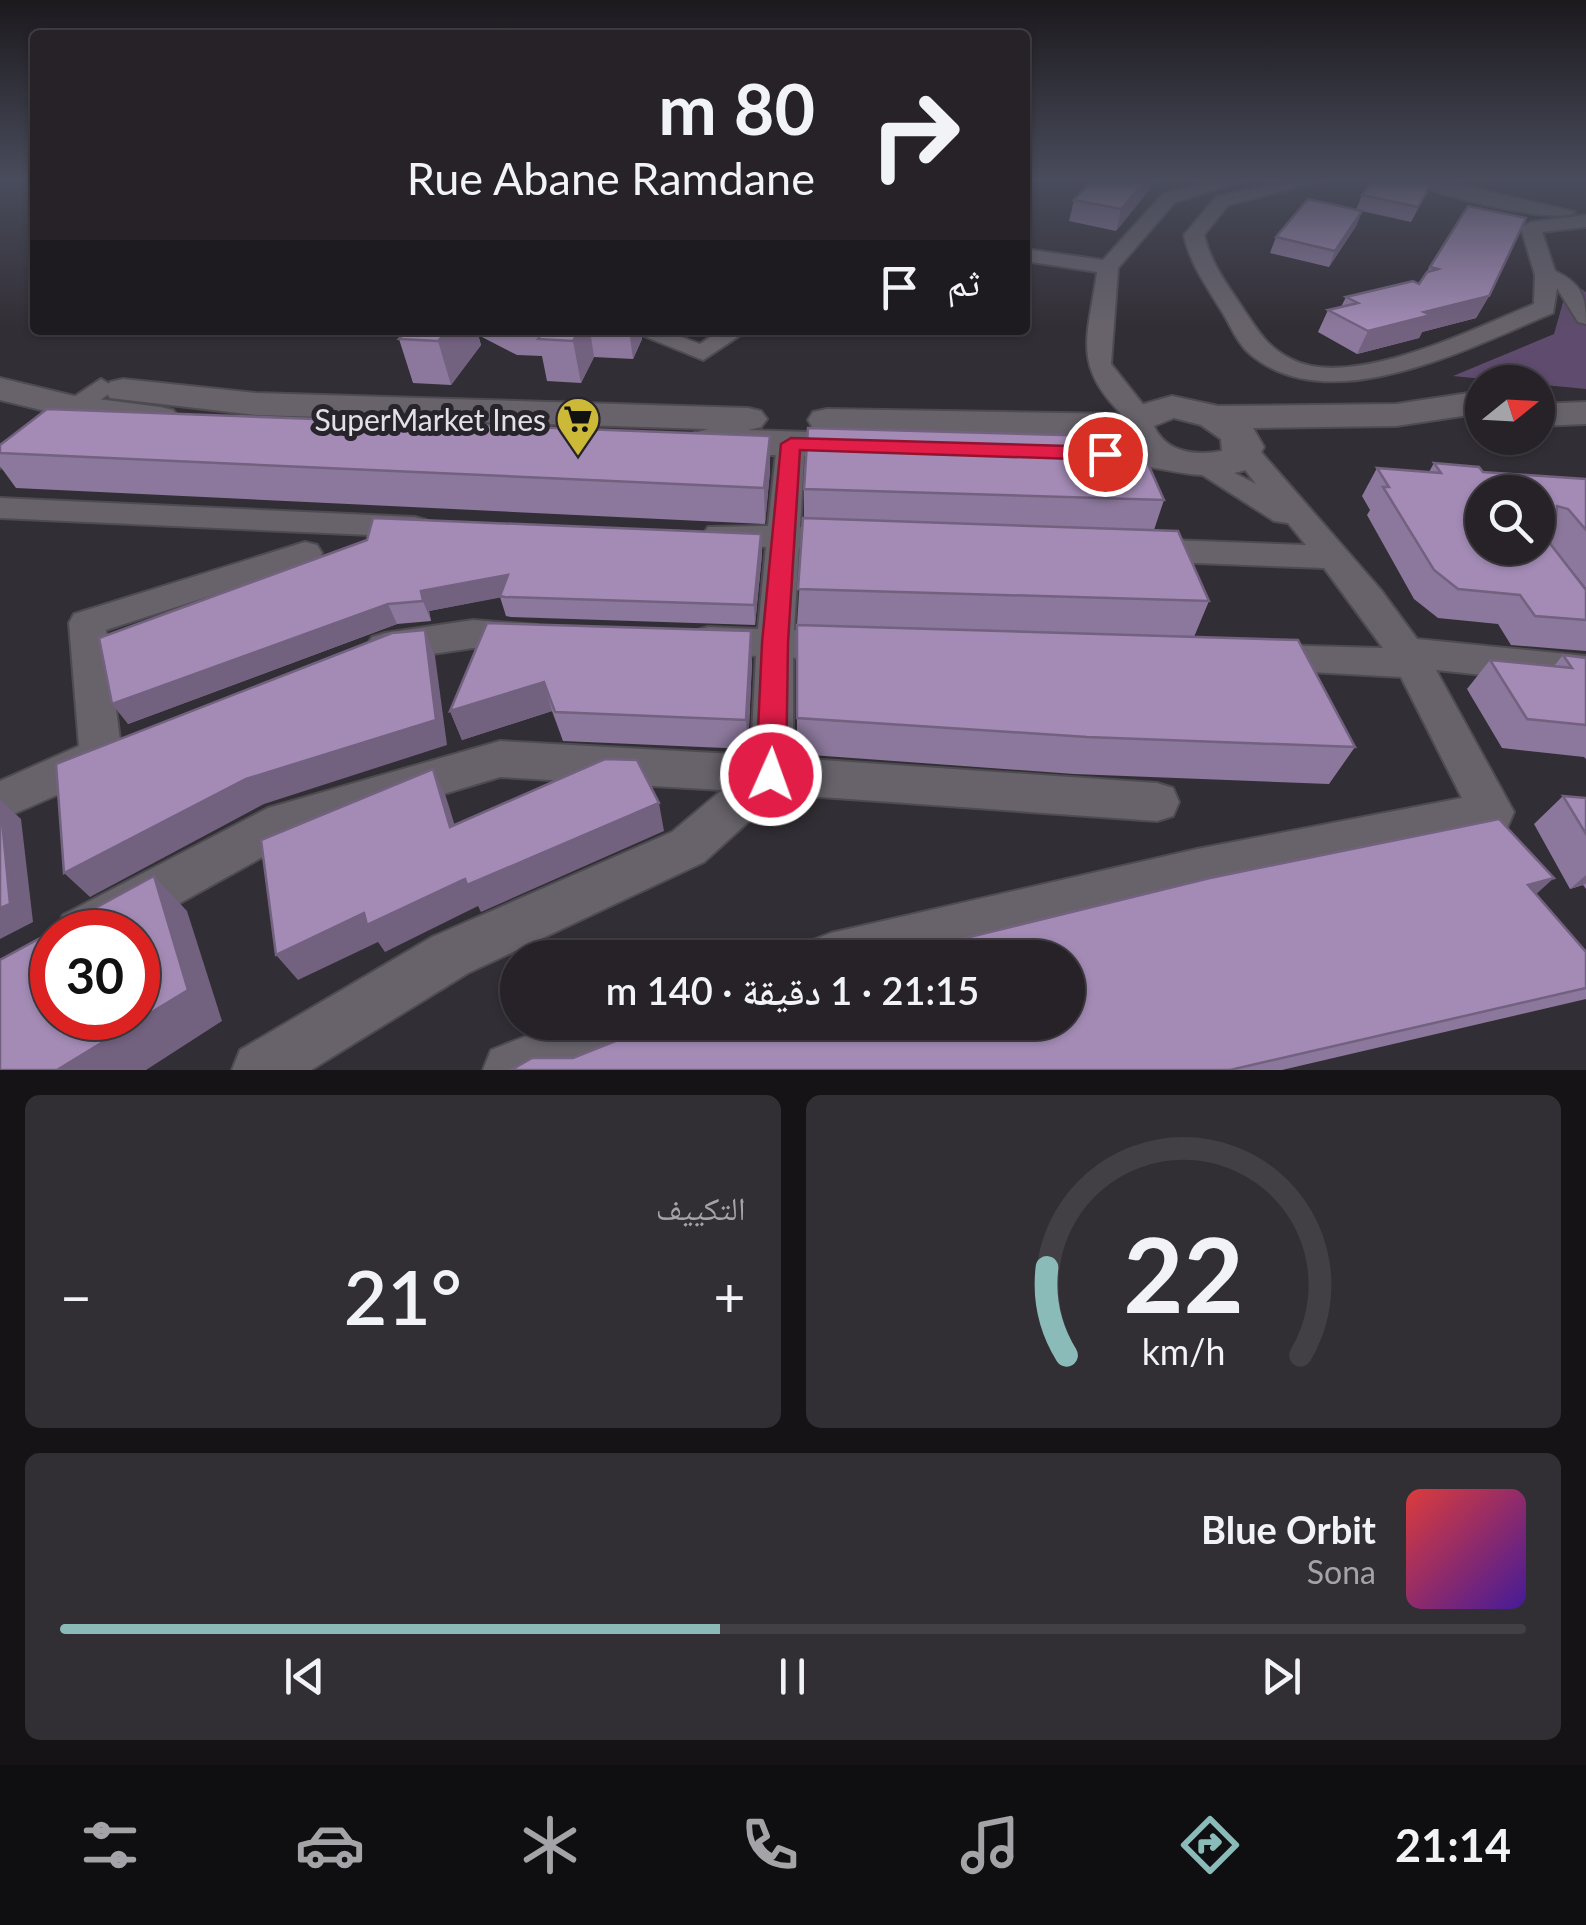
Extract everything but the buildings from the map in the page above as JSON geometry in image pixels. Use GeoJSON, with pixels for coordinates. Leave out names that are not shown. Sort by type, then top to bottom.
{"type":"FeatureCollection","features":[{"type":"Feature","properties":{"kind":"street"},"geometry":{"type":"LineString","coordinates":[[1142,229],[1108,267],[1098,364],[1108,385],[1144,433],[1205,467],[1318,542]]}},
{"type":"Feature","properties":{"kind":"street"},"geometry":{"type":"LineString","coordinates":[[1199,229],[1194,235],[1197,254],[1258,349],[1298,372],[1341,376],[1384,368],[1545,308],[1546,275],[1531,229]]}},
{"type":"Feature","properties":{"kind":"street"},"geometry":{"type":"LineString","coordinates":[[1030,255],[1108,267]]}},
{"type":"Feature","properties":{"kind":"street"},"geometry":{"type":"LineString","coordinates":[[1546,275],[1568,285],[1586,317]]}},
{"type":"Feature","properties":{"kind":"street"},"geometry":{"type":"LineString","coordinates":[[654,335],[703,353],[729,335]]}},
{"type":"Feature","properties":{"kind":"street"},"geometry":{"type":"LineString","coordinates":[[0,362],[87,397],[261,424],[791,444],[1144,433],[1172,407],[1216,417],[1396,415],[1465,405]]}},
{"type":"Feature","properties":{"kind":"street"},"geometry":{"type":"LineString","coordinates":[[0,389],[276,405],[1144,433]]}},
{"type":"Feature","properties":{"kind":"street"},"geometry":{"type":"LineString","coordinates":[[0,459],[87,397]]}},
{"type":"Feature","properties":{"kind":"street"},"geometry":{"type":"LineString","coordinates":[[1555,402],[1584,411]]}},
{"type":"Feature","properties":{"kind":"street"},"geometry":{"type":"LineString","coordinates":[[1555,414],[1584,411]]}},
{"type":"Feature","properties":{"kind":"street"},"geometry":{"type":"LineString","coordinates":[[907,940],[1196,871],[1492,812],[1409,658],[1369,599],[1318,542],[1244,448],[1236,431],[1216,417]]}},
{"type":"Feature","properties":{"kind":"street"},"geometry":{"type":"LineString","coordinates":[[1244,448],[1394,436],[1465,425]]}},
{"type":"Feature","properties":{"kind":"street"},"geometry":{"type":"LineString","coordinates":[[260,1070],[450,956],[688,847],[771,775],[775,643],[791,444]]}},
{"type":"Feature","properties":{"kind":"street"},"geometry":{"type":"LineString","coordinates":[[1205,467],[1238,459],[1244,448]]}},
{"type":"Feature","properties":{"kind":"street"},"geometry":{"type":"LineString","coordinates":[[0,508],[440,528]]}},
{"type":"Feature","properties":{"kind":"street"},"geometry":{"type":"LineString","coordinates":[[690,534],[883,540]]}},
{"type":"Feature","properties":{"kind":"street"},"geometry":{"type":"LineString","coordinates":[[1116,549],[1318,542]]}},
{"type":"Feature","properties":{"kind":"street"},"geometry":{"type":"LineString","coordinates":[[101,756],[87,623],[306,553]]}},
{"type":"Feature","properties":{"kind":"street"},"geometry":{"type":"LineString","coordinates":[[342,664],[398,642],[474,634],[568,637]]}},
{"type":"Feature","properties":{"kind":"street"},"geometry":{"type":"LineString","coordinates":[[681,640],[875,646]]}},
{"type":"Feature","properties":{"kind":"street"},"geometry":{"type":"LineString","coordinates":[[1234,658],[1409,658],[1586,672]]}},
{"type":"Feature","properties":{"kind":"street"},"geometry":{"type":"LineString","coordinates":[[0,801],[138,742]]}},
{"type":"Feature","properties":{"kind":"street"},"geometry":{"type":"LineString","coordinates":[[121,910],[284,822],[500,758],[1157,802]]}},
{"type":"Feature","properties":{"kind":"street"},"geometry":{"type":"LineString","coordinates":[[511,1070],[587,1040]]}},
{"type":"Feature","properties":{"kind":"shaded area"},"geometry":{"type":"Polygon","coordinates":[[[1569,281],[1586,292],[1586,389],[1555,386],[1555,365],[1479,365],[1554,334],[1569,281]]]}},
{"type":"Feature","properties":{"kind":"place","name":"SuperMarket Ines"},"geometry":{"type":"Point","coordinates":[578,457]}},
{"type":"Feature","properties":{"kind":"route"},"geometry":{"type":"LineString","coordinates":[[771,775],[775,643],[791,444],[1105,454]]}}]}
